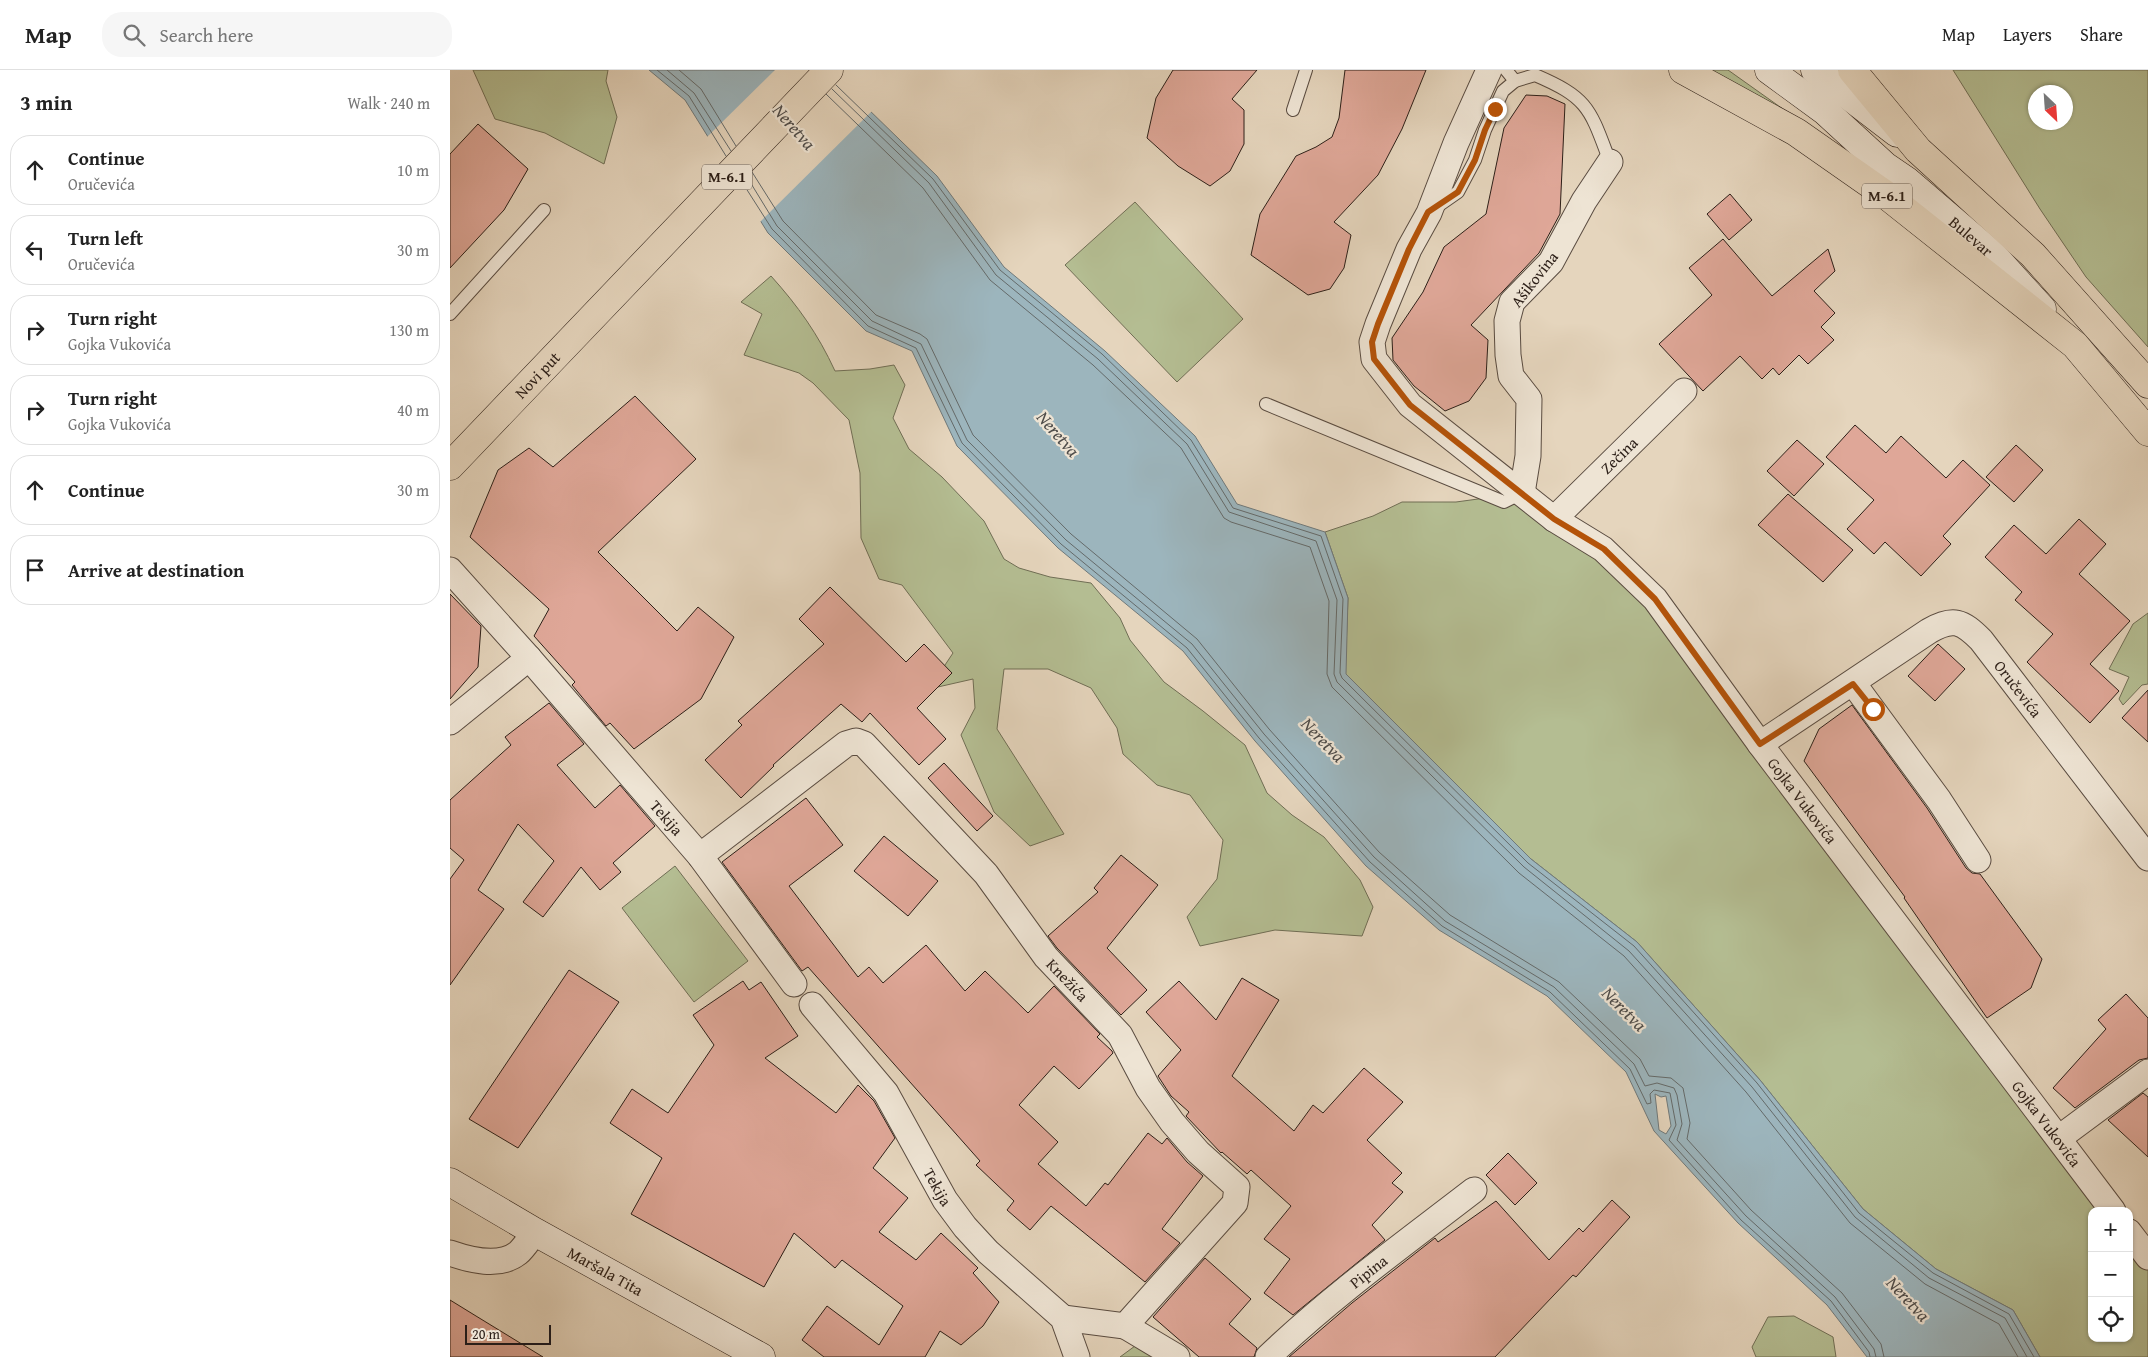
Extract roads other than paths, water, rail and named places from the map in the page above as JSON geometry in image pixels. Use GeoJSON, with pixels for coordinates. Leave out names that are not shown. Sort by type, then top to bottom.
{"type":"FeatureCollection","features":[{"type":"Feature","properties":{"kind":"main road","name":"Novi put"},"geometry":{"type":"LineString","coordinates":[[450,466],[829,70]]}},
{"type":"Feature","properties":{"kind":"main road","name":"M-6.1"},"geometry":{"type":"LineString","coordinates":[[1683,70],[1796,132],[1871,184],[2075,345]]}},
{"type":"Feature","properties":{"kind":"main road","name":"Bulevar"},"geometry":{"type":"LineString","coordinates":[[1769,70],[1825,111],[1885,166],[1907,181],[1992,254],[2075,345],[2148,432]]}},
{"type":"Feature","properties":{"kind":"main road"},"geometry":{"type":"LineString","coordinates":[[1815,70],[1918,150],[2033,255],[2148,384]]}},
{"type":"Feature","properties":{"kind":"main road"},"geometry":{"type":"LineString","coordinates":[[1852,70],[1918,150]]}},
{"type":"Feature","properties":{"kind":"main road","name":"Maršala Tita"},"geometry":{"type":"LineString","coordinates":[[450,1182],[761,1357]]}},
{"type":"Feature","properties":{"kind":"street","name":"Gojka Vukovića"},"geometry":{"type":"LineString","coordinates":[[1489,70],[1456,143],[1428,212],[1409,249],[1378,324],[1372,342],[1374,359],[1410,405],[1554,519],[1604,549],[1655,599],[1760,744],[2110,1207]]}},
{"type":"Feature","properties":{"kind":"street","name":"Ašikovina"},"geometry":{"type":"LineString","coordinates":[[1522,493],[1528,456],[1529,399],[1511,376],[1507,321],[1512,302],[1551,262],[1584,201],[1610,162]]}},
{"type":"Feature","properties":{"kind":"street","name":"Zečina"},"geometry":{"type":"LineString","coordinates":[[1554,519],[1684,391]]}},
{"type":"Feature","properties":{"kind":"street","name":"Tekija"},"geometry":{"type":"LineString","coordinates":[[450,570],[530,658],[700,856],[794,984]]}},
{"type":"Feature","properties":{"kind":"street","name":"Oručevića"},"geometry":{"type":"LineString","coordinates":[[1760,744],[1940,625],[1957,621],[1969,628],[1981,640],[2148,858]]}},
{"type":"Feature","properties":{"kind":"street"},"geometry":{"type":"LineString","coordinates":[[450,722],[530,658]]}},
{"type":"Feature","properties":{"kind":"street"},"geometry":{"type":"LineString","coordinates":[[1853,684],[1939,800],[1978,860]]}},
{"type":"Feature","properties":{"kind":"street","name":"Knežića"},"geometry":{"type":"LineString","coordinates":[[700,856],[846,744],[856,741],[864,744],[986,874],[1046,957],[1120,1035],[1148,1088],[1172,1122],[1198,1152],[1237,1187],[1235,1203],[1125,1326]]}},
{"type":"Feature","properties":{"kind":"street","name":"Tekija"},"geometry":{"type":"LineString","coordinates":[[812,1005],[886,1093],[945,1200],[964,1227],[988,1252],[1063,1318],[1077,1357]]}},
{"type":"Feature","properties":{"kind":"street"},"geometry":{"type":"LineString","coordinates":[[2059,1138],[2148,1072]]}},
{"type":"Feature","properties":{"kind":"street","name":"Pipina"},"geometry":{"type":"LineString","coordinates":[[1268,1357],[1294,1332],[1358,1279],[1474,1190]]}},
{"type":"Feature","properties":{"kind":"street"},"geometry":{"type":"LineString","coordinates":[[450,1253],[477,1261],[501,1261],[518,1253],[536,1232]]}},
{"type":"Feature","properties":{"kind":"street"},"geometry":{"type":"LineString","coordinates":[[2133,1237],[2148,1257]]}},
{"type":"Feature","properties":{"kind":"street"},"geometry":{"type":"LineString","coordinates":[[1063,1318],[1125,1326],[1177,1357]]}},
{"type":"Feature","properties":{"kind":"lane"},"geometry":{"type":"LineString","coordinates":[[1293,110],[1306,70]]}},
{"type":"Feature","properties":{"kind":"lane"},"geometry":{"type":"LineString","coordinates":[[1506,70],[1515,81]]}},
{"type":"Feature","properties":{"kind":"lane"},"geometry":{"type":"LineString","coordinates":[[1428,212],[1458,192],[1475,160],[1485,130],[1503,91],[1515,81],[1535,74],[1575,95],[1593,115],[1610,162]]}},
{"type":"Feature","properties":{"kind":"lane"},"geometry":{"type":"LineString","coordinates":[[450,314],[544,210]]}},
{"type":"Feature","properties":{"kind":"lane"},"geometry":{"type":"LineString","coordinates":[[1266,404],[1504,502],[1522,493]]}},
{"type":"Feature","properties":{"kind":"water","name":"Neretva"},"geometry":{"type":"Polygon","coordinates":[[[649,70],[828,70],[937,176],[1004,267],[1105,351],[1195,436],[1237,504],[1325,532],[1348,598],[1346,674],[1531,859],[1637,942],[1760,1080],[1863,1209],[1936,1269],[2013,1310],[2040,1357],[1867,1357],[1827,1305],[1738,1223],[1654,1131],[1626,1072],[1547,996],[1439,930],[1366,866],[1255,741],[1183,651],[1058,548],[957,446],[912,351],[866,331],[768,233],[685,100],[649,70]],[[1655,1094],[1659,1130],[1666,1134],[1671,1126],[1666,1096],[1661,1097],[1655,1094]]]}}]}
